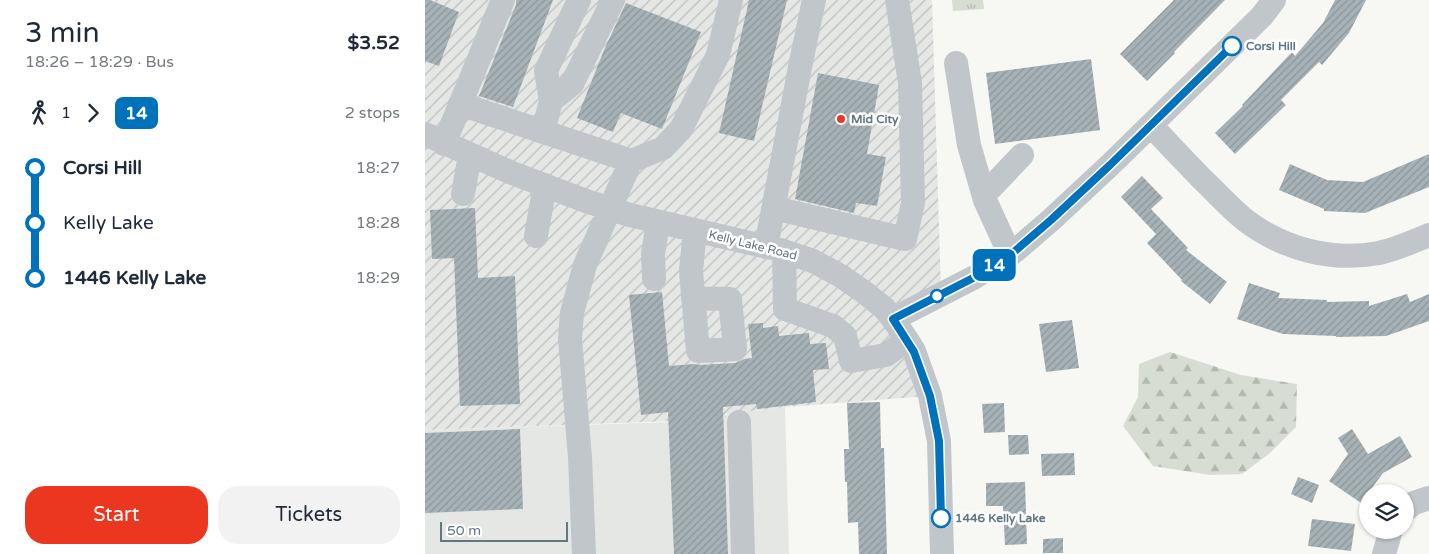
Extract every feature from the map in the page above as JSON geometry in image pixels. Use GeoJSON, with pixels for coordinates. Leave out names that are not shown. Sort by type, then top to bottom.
{"type":"FeatureCollection","features":[{"type":"Feature","properties":{"kind":"street"},"geometry":{"type":"LineString","coordinates":[[435,139],[460,104],[503,0]]}},
{"type":"Feature","properties":{"kind":"street"},"geometry":{"type":"LineString","coordinates":[[543,132],[551,101],[546,71],[579,0]]}},
{"type":"Feature","properties":{"kind":"street"},"geometry":{"type":"LineString","coordinates":[[551,101],[572,84],[613,0]]}},
{"type":"Feature","properties":{"kind":"street"},"geometry":{"type":"LineString","coordinates":[[460,104],[631,161],[663,148],[681,130],[718,55],[731,0]]}},
{"type":"Feature","properties":{"kind":"street"},"geometry":{"type":"LineString","coordinates":[[814,0],[773,208],[775,249],[785,309],[833,326],[845,336],[851,361],[886,355],[907,340]]}},
{"type":"Feature","properties":{"kind":"street"},"geometry":{"type":"LineString","coordinates":[[773,208],[905,239],[913,202],[910,83],[897,0]]}},
{"type":"Feature","properties":{"kind":"street"},"geometry":{"type":"LineString","coordinates":[[893,319],[975,277],[1010,255],[1051,220],[1151,126],[1262,16],[1274,0]]}},
{"type":"Feature","properties":{"kind":"street"},"geometry":{"type":"LineString","coordinates":[[956,63],[969,145],[984,195],[1010,255]]}},
{"type":"Feature","properties":{"kind":"street"},"geometry":{"type":"LineString","coordinates":[[1151,126],[1230,207],[1263,232],[1282,242],[1317,253],[1348,256],[1381,253],[1429,235]]}},
{"type":"Feature","properties":{"kind":"street","name":"Kelly Lake Road"},"geometry":{"type":"LineString","coordinates":[[435,139],[586,202],[658,222],[775,249],[813,261],[841,276],[884,308],[914,352],[930,396],[939,441],[942,554]]}},
{"type":"Feature","properties":{"kind":"street"},"geometry":{"type":"LineString","coordinates":[[463,194],[470,155]]}},
{"type":"Feature","properties":{"kind":"street"},"geometry":{"type":"LineString","coordinates":[[984,195],[1022,155]]}},
{"type":"Feature","properties":{"kind":"street"},"geometry":{"type":"LineString","coordinates":[[584,554],[580,457],[570,326],[585,265],[631,161]]}},
{"type":"Feature","properties":{"kind":"street"},"geometry":{"type":"LineString","coordinates":[[536,236],[545,185]]}},
{"type":"Feature","properties":{"kind":"street"},"geometry":{"type":"LineString","coordinates":[[653,279],[653,254],[658,222]]}},
{"type":"Feature","properties":{"kind":"street"},"geometry":{"type":"LineString","coordinates":[[693,298],[691,271],[695,230]]}},
{"type":"Feature","properties":{"kind":"street"},"geometry":{"type":"LineString","coordinates":[[739,422],[743,554]]}},
{"type":"Feature","properties":{"kind":"street"},"geometry":{"type":"LineString","coordinates":[[1414,504],[1429,498]]}},
{"type":"Feature","properties":{"kind":"street"},"geometry":{"type":"LineString","coordinates":[[1384,554],[1388,539]]}},
{"type":"Feature","properties":{"kind":"shaded area"},"geometry":{"type":"Polygon","coordinates":[[[425,0],[932,0],[941,292],[892,319],[929,396],[785,407],[673,421],[425,430],[425,0]]]}},
{"type":"Feature","properties":{"kind":"shaded area"},"geometry":{"type":"Polygon","coordinates":[[[785,407],[789,554],[425,554],[425,430],[673,422],[785,407]]]}},
{"type":"Feature","properties":{"kind":"green space"},"geometry":{"type":"Polygon","coordinates":[[[952,0],[983,0],[984,9],[953,11],[952,0]]]}},
{"type":"Feature","properties":{"kind":"green space"},"geometry":{"type":"Polygon","coordinates":[[[1170,352],[1241,375],[1297,384],[1296,427],[1270,453],[1242,474],[1210,475],[1153,466],[1123,426],[1138,397],[1139,364],[1170,352]]]}},
{"type":"Feature","properties":{"kind":"building"},"geometry":{"type":"Polygon","coordinates":[[[425,0],[430,0],[459,12],[439,66],[425,61],[425,0]]]}},
{"type":"Feature","properties":{"kind":"building"},"geometry":{"type":"Polygon","coordinates":[[[516,0],[553,0],[513,107],[479,96],[516,5],[516,0]]]}},
{"type":"Feature","properties":{"kind":"building"},"geometry":{"type":"Polygon","coordinates":[[[749,0],[787,0],[754,141],[719,133],[749,0]]]}},
{"type":"Feature","properties":{"kind":"building"},"geometry":{"type":"Polygon","coordinates":[[[1174,0],[1225,0],[1147,81],[1120,54],[1174,0]]]}},
{"type":"Feature","properties":{"kind":"building"},"geometry":{"type":"Polygon","coordinates":[[[1335,0],[1366,0],[1349,33],[1322,65],[1319,62],[1281,100],[1286,105],[1235,154],[1215,133],[1243,106],[1292,52],[1295,56],[1323,23],[1335,0]]]}},
{"type":"Feature","properties":{"kind":"building"},"geometry":{"type":"Polygon","coordinates":[[[626,3],[701,32],[662,129],[621,113],[613,132],[577,118],[604,50],[626,3]]]}},
{"type":"Feature","properties":{"kind":"building"},"geometry":{"type":"Polygon","coordinates":[[[1091,59],[1100,130],[995,144],[986,73],[1091,59]]]}},
{"type":"Feature","properties":{"kind":"building","name":"Mid City"},"geometry":{"type":"Polygon","coordinates":[[[818,73],[879,85],[867,154],[886,157],[877,206],[856,203],[854,213],[795,199],[818,73]]]}},
{"type":"Feature","properties":{"kind":"building"},"geometry":{"type":"Polygon","coordinates":[[[1429,154],[1429,187],[1365,213],[1324,211],[1324,209],[1279,190],[1290,164],[1327,180],[1363,182],[1429,154]]]}},
{"type":"Feature","properties":{"kind":"building"},"geometry":{"type":"Polygon","coordinates":[[[1142,176],[1163,198],[1151,209],[1188,248],[1186,250],[1227,282],[1210,304],[1181,281],[1147,243],[1156,234],[1121,197],[1142,176]]]}},
{"type":"Feature","properties":{"kind":"building"},"geometry":{"type":"Polygon","coordinates":[[[475,208],[478,278],[515,276],[520,404],[460,406],[454,258],[432,259],[430,210],[475,208]]]}},
{"type":"Feature","properties":{"kind":"building"},"geometry":{"type":"Polygon","coordinates":[[[1249,283],[1280,293],[1278,298],[1327,300],[1327,302],[1369,301],[1369,306],[1407,294],[1410,302],[1429,294],[1429,321],[1386,336],[1336,337],[1283,334],[1237,319],[1249,283]]]}},
{"type":"Feature","properties":{"kind":"building"},"geometry":{"type":"Polygon","coordinates":[[[662,292],[669,366],[736,363],[752,358],[748,324],[763,323],[763,328],[778,326],[779,336],[809,333],[810,344],[826,343],[829,369],[813,370],[816,402],[757,409],[756,404],[723,407],[728,554],[674,554],[668,412],[641,415],[629,295],[662,292]]]}},
{"type":"Feature","properties":{"kind":"building"},"geometry":{"type":"Polygon","coordinates":[[[1072,320],[1079,368],[1046,372],[1039,324],[1072,320]]]}},
{"type":"Feature","properties":{"kind":"building"},"geometry":{"type":"Polygon","coordinates":[[[880,402],[881,448],[884,448],[887,554],[859,554],[858,522],[848,523],[844,449],[849,449],[847,403],[880,402]]]}},
{"type":"Feature","properties":{"kind":"building"},"geometry":{"type":"Polygon","coordinates":[[[1004,403],[1005,432],[984,433],[982,404],[1004,403]]]}},
{"type":"Feature","properties":{"kind":"building"},"geometry":{"type":"Polygon","coordinates":[[[520,429],[523,509],[425,513],[425,433],[520,429]]]}},
{"type":"Feature","properties":{"kind":"building"},"geometry":{"type":"Polygon","coordinates":[[[1352,429],[1368,454],[1400,436],[1412,457],[1383,473],[1375,484],[1359,484],[1359,502],[1329,481],[1348,454],[1338,438],[1352,429]]]}},
{"type":"Feature","properties":{"kind":"building"},"geometry":{"type":"Polygon","coordinates":[[[1008,435],[1028,435],[1029,454],[1009,455],[1008,435]]]}},
{"type":"Feature","properties":{"kind":"building"},"geometry":{"type":"Polygon","coordinates":[[[1074,453],[1075,475],[1042,476],[1041,454],[1074,453]]]}},
{"type":"Feature","properties":{"kind":"building"},"geometry":{"type":"Polygon","coordinates":[[[1298,477],[1319,485],[1312,503],[1291,494],[1298,477]]]}},
{"type":"Feature","properties":{"kind":"building"},"geometry":{"type":"Polygon","coordinates":[[[1025,482],[1027,544],[1005,545],[1003,506],[986,506],[986,483],[1025,482]]]}},
{"type":"Feature","properties":{"kind":"building"},"geometry":{"type":"Polygon","coordinates":[[[1312,519],[1355,524],[1351,551],[1308,546],[1312,519]]]}},
{"type":"Feature","properties":{"kind":"building"},"geometry":{"type":"Polygon","coordinates":[[[1063,538],[1063,553],[1043,553],[1043,539],[1063,538]]]}},
{"type":"Feature","properties":{"kind":"bus line","name":"14"},"geometry":{"type":"LineString","coordinates":[[941,518],[939,441],[930,396],[914,352],[893,319],[975,277],[1015,251],[1110,165],[1232,46]]}},
{"type":"Feature","properties":{"kind":"place","name":"Corsi Hill"},"geometry":{"type":"Point","coordinates":[1232,46]}},
{"type":"Feature","properties":{"kind":"place","name":"Mid City"},"geometry":{"type":"Point","coordinates":[841,119]}},
{"type":"Feature","properties":{"kind":"place","name":"1446 Kelly Lake"},"geometry":{"type":"Point","coordinates":[941,518]}}]}
